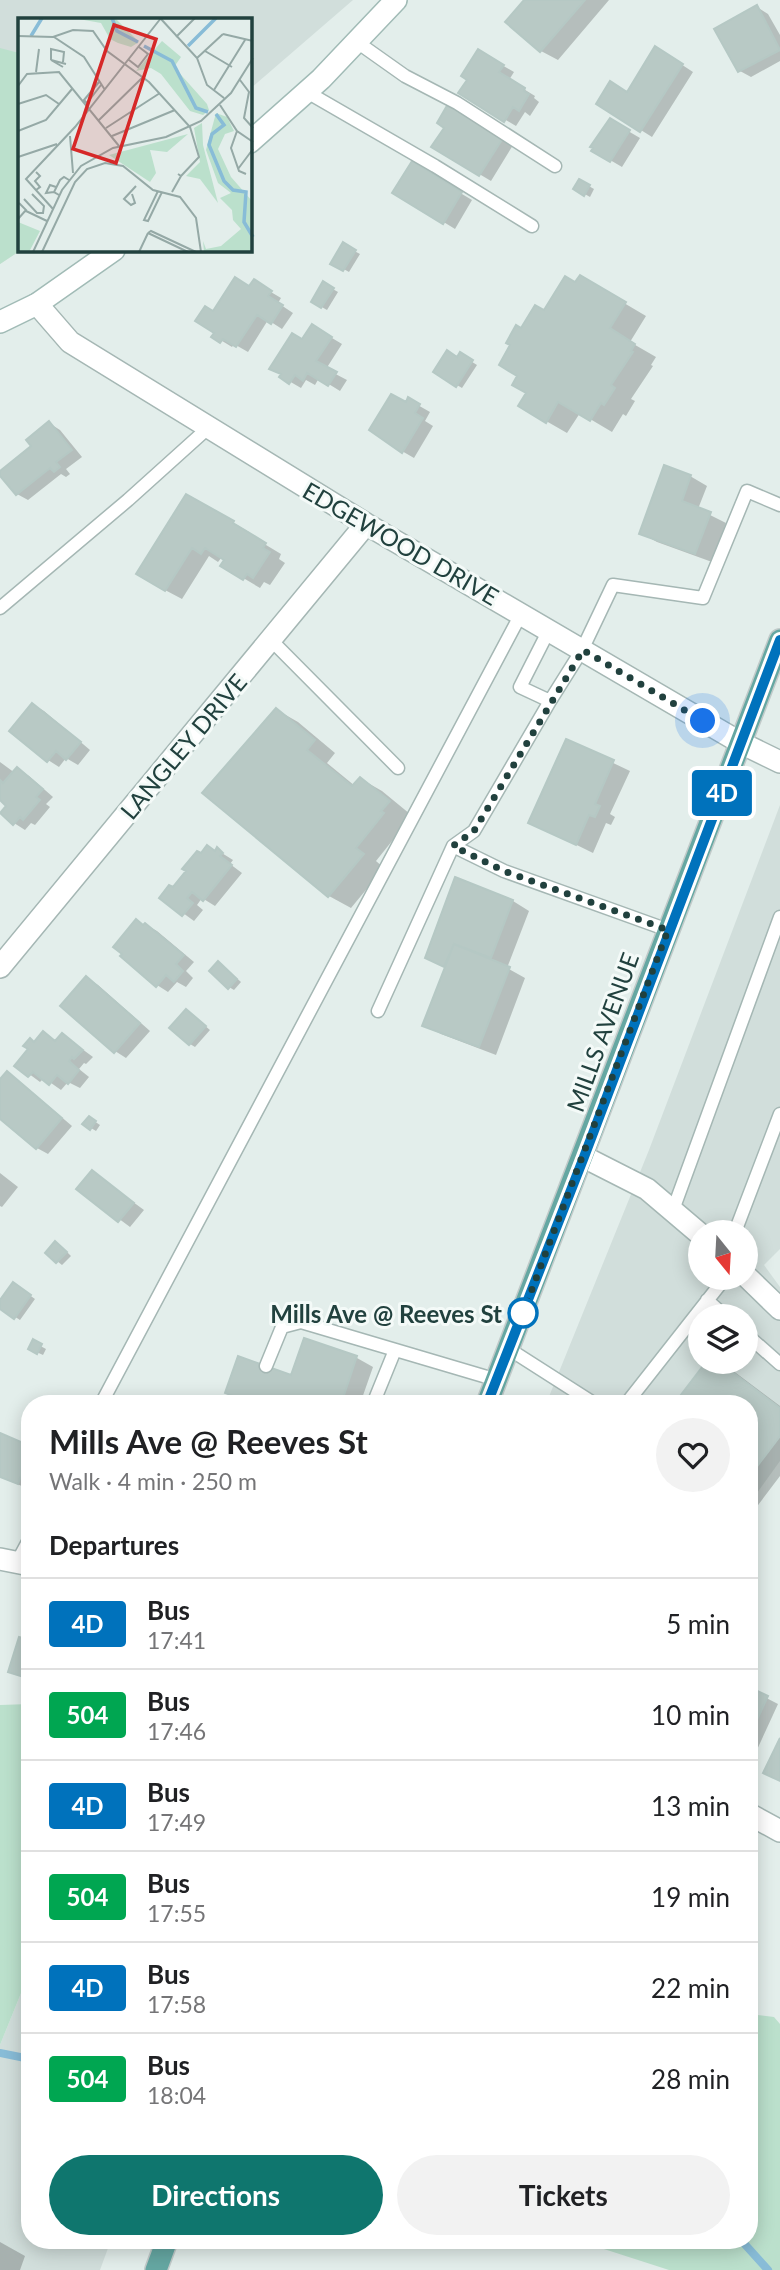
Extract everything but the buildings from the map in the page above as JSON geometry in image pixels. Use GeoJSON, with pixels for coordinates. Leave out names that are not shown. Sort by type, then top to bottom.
{"type":"FeatureCollection","features":[{"type":"Feature","properties":{"kind":"main road","name":"MILLS AVENUE"},"geometry":{"type":"LineString","coordinates":[[491,1395],[780,640]]}},
{"type":"Feature","properties":{"kind":"main road"},"geometry":{"type":"LineString","coordinates":[[156,2270],[164,2249]]}},
{"type":"Feature","properties":{"kind":"street"},"geometry":{"type":"LineString","coordinates":[[252,140],[307,92],[396,0]]}},
{"type":"Feature","properties":{"kind":"street"},"geometry":{"type":"LineString","coordinates":[[0,322],[37,304],[111,252]]}},
{"type":"Feature","properties":{"kind":"street","name":"EDGEWOOD DRIVE"},"geometry":{"type":"LineString","coordinates":[[37,304],[70,342],[208,428],[366,524],[741,743],[780,762]]}},
{"type":"Feature","properties":{"kind":"street","name":"LANGLEY DRIVE"},"geometry":{"type":"LineString","coordinates":[[0,967],[366,524]]}},
{"type":"Feature","properties":{"kind":"street"},"geometry":{"type":"LineString","coordinates":[[584,1157],[647,1189],[688,1223]]}},
{"type":"Feature","properties":{"kind":"street"},"geometry":{"type":"LineString","coordinates":[[758,1288],[780,1309]]}},
{"type":"Feature","properties":{"kind":"street"},"geometry":{"type":"LineString","coordinates":[[758,1819],[780,1831]]}},
{"type":"Feature","properties":{"kind":"lane"},"geometry":{"type":"LineString","coordinates":[[357,42],[405,76],[457,103],[555,166]]}},
{"type":"Feature","properties":{"kind":"lane"},"geometry":{"type":"LineString","coordinates":[[307,92],[435,166],[531,226]]}},
{"type":"Feature","properties":{"kind":"lane"},"geometry":{"type":"LineString","coordinates":[[0,608],[208,428]]}},
{"type":"Feature","properties":{"kind":"lane"},"geometry":{"type":"LineString","coordinates":[[378,1011],[453,846],[474,831],[583,650],[613,585],[703,598],[747,491],[780,505]]}},
{"type":"Feature","properties":{"kind":"lane"},"geometry":{"type":"LineString","coordinates":[[106,1395],[521,614]]}},
{"type":"Feature","properties":{"kind":"lane"},"geometry":{"type":"LineString","coordinates":[[549,630],[520,687],[550,701]]}},
{"type":"Feature","properties":{"kind":"lane"},"geometry":{"type":"LineString","coordinates":[[271,639],[398,768]]}},
{"type":"Feature","properties":{"kind":"lane"},"geometry":{"type":"LineString","coordinates":[[453,846],[504,871],[668,930]]}},
{"type":"Feature","properties":{"kind":"lane"},"geometry":{"type":"LineString","coordinates":[[673,1210],[780,917]]}},
{"type":"Feature","properties":{"kind":"lane"},"geometry":{"type":"LineString","coordinates":[[740,1220],[780,1114]]}},
{"type":"Feature","properties":{"kind":"lane"},"geometry":{"type":"LineString","coordinates":[[633,1395],[715,1290]]}},
{"type":"Feature","properties":{"kind":"lane"},"geometry":{"type":"LineString","coordinates":[[707,1300],[712,1304]]}},
{"type":"Feature","properties":{"kind":"lane"},"geometry":{"type":"LineString","coordinates":[[266,1366],[282,1327],[301,1322],[497,1380]]}},
{"type":"Feature","properties":{"kind":"lane"},"geometry":{"type":"LineString","coordinates":[[758,1345],[780,1364]]}},
{"type":"Feature","properties":{"kind":"lane"},"geometry":{"type":"LineString","coordinates":[[509,1349],[581,1395]]}},
{"type":"Feature","properties":{"kind":"lane"},"geometry":{"type":"LineString","coordinates":[[376,1395],[394,1350]]}},
{"type":"Feature","properties":{"kind":"shaded area"},"geometry":{"type":"Polygon","coordinates":[[[0,0],[353,0],[252,87],[252,18],[18,18],[18,252],[0,264],[0,0]]]}},
{"type":"Feature","properties":{"kind":"shaded area"},"geometry":{"type":"Polygon","coordinates":[[[780,805],[780,1249],[764,1265],[780,1287],[780,1461],[758,1492],[758,1395],[550,1395],[649,1150],[780,805]]]}},
{"type":"Feature","properties":{"kind":"shaded area"},"geometry":{"type":"Polygon","coordinates":[[[21,1993],[21,2249],[108,2249],[100,2270],[0,2270],[0,2045],[21,1993]]]}},
{"type":"Feature","properties":{"kind":"green space"},"geometry":{"type":"Polygon","coordinates":[[[0,48],[18,53],[18,252],[0,264],[0,48]]]}},
{"type":"Feature","properties":{"kind":"green space"},"geometry":{"type":"Polygon","coordinates":[[[21,1704],[21,1993],[0,2045],[0,1705],[21,1704]]]}},
{"type":"Feature","properties":{"kind":"green space"},"geometry":{"type":"Polygon","coordinates":[[[758,2015],[774,2017],[780,2024],[780,2270],[669,2270],[604,2249],[758,2249],[758,2015]]]}},
{"type":"Feature","properties":{"kind":"waterway"},"geometry":{"type":"LineString","coordinates":[[0,2053],[21,2057]]}},
{"type":"Feature","properties":{"kind":"waterway"},"geometry":{"type":"LineString","coordinates":[[749,2249],[768,2270]]}},
{"type":"Feature","properties":{"kind":"bus line","name":"4D"},"geometry":{"type":"LineString","coordinates":[[491,1395],[780,640]]}},
{"type":"Feature","properties":{"kind":"place","name":"Mills Ave @ Reeves St"},"geometry":{"type":"Point","coordinates":[523,1313]}},
{"type":"Feature","properties":{"kind":"route"},"geometry":{"type":"LineString","coordinates":[[523,1313],[668,930],[504,871],[453,846],[474,831],[583,650],[703,721]]}}]}
